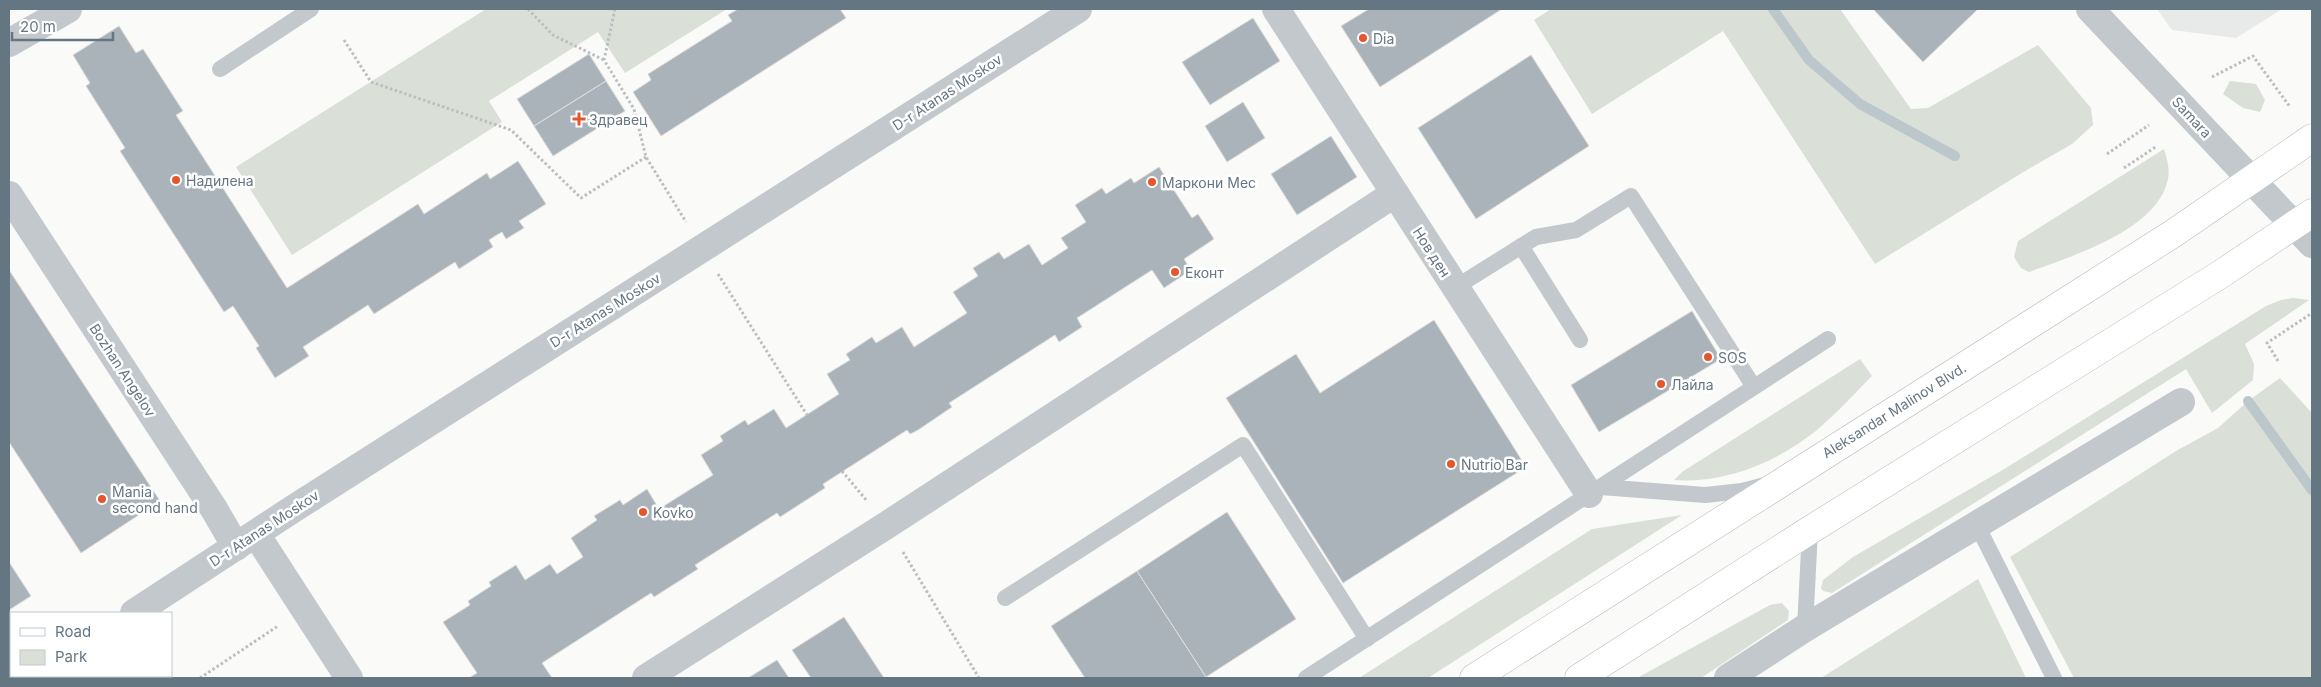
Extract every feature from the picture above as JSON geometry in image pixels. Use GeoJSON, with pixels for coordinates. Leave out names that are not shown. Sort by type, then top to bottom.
{"type":"FeatureCollection","features":[{"type":"Feature","properties":{"kind":"main road","name":"Aleksandar Malinov Blvd."},"geometry":{"type":"LineString","coordinates":[[1474,678],[2157,243],[2312,138]]}},
{"type":"Feature","properties":{"kind":"main road"},"geometry":{"type":"LineString","coordinates":[[1579,678],[1810,530],[2222,274],[2306,227]]}},
{"type":"Feature","properties":{"kind":"street"},"geometry":{"type":"LineString","coordinates":[[9,43],[68,9]]}},
{"type":"Feature","properties":{"kind":"street","name":"D-r Atanas Moskov"},"geometry":{"type":"LineString","coordinates":[[136,612],[1078,9]]}},
{"type":"Feature","properties":{"kind":"street","name":"Нов ден"},"geometry":{"type":"LineString","coordinates":[[1276,9],[1394,194],[1595,491]]}},
{"type":"Feature","properties":{"kind":"street","name":"Samara"},"geometry":{"type":"LineString","coordinates":[[2090,9],[2251,180],[2306,227]]}},
{"type":"Feature","properties":{"kind":"street"},"geometry":{"type":"LineString","coordinates":[[646,678],[887,525],[1394,194]]}},
{"type":"Feature","properties":{"kind":"street","name":"Bozhan Angelov"},"geometry":{"type":"LineString","coordinates":[[9,195],[214,509],[246,540],[306,609],[349,678]]}},
{"type":"Feature","properties":{"kind":"street"},"geometry":{"type":"LineString","coordinates":[[1728,678],[1805,628],[2181,402]]}},
{"type":"Feature","properties":{"kind":"lane"},"geometry":{"type":"LineString","coordinates":[[220,69],[311,9]]}},
{"type":"Feature","properties":{"kind":"lane"},"geometry":{"type":"LineString","coordinates":[[1456,287],[1536,237],[1576,230],[1631,196],[1754,388]]}},
{"type":"Feature","properties":{"kind":"lane"},"geometry":{"type":"LineString","coordinates":[[1521,246],[1580,340]]}},
{"type":"Feature","properties":{"kind":"lane"},"geometry":{"type":"LineString","coordinates":[[1306,678],[1828,339]]}},
{"type":"Feature","properties":{"kind":"lane"},"geometry":{"type":"LineString","coordinates":[[1005,598],[1243,445],[1366,639]]}},
{"type":"Feature","properties":{"kind":"lane"},"geometry":{"type":"LineString","coordinates":[[1595,491],[1705,495],[1742,491],[1784,480]]}},
{"type":"Feature","properties":{"kind":"lane"},"geometry":{"type":"LineString","coordinates":[[1977,524],[2054,678]]}},
{"type":"Feature","properties":{"kind":"lane"},"geometry":{"type":"LineString","coordinates":[[1805,628],[1810,530]]}},
{"type":"Feature","properties":{"kind":"path"},"geometry":{"type":"LineString","coordinates":[[528,9],[553,35],[604,60]]}},
{"type":"Feature","properties":{"kind":"path"},"geometry":{"type":"LineString","coordinates":[[344,40],[371,82],[511,130],[580,198],[646,157]]}},
{"type":"Feature","properties":{"kind":"path"},"geometry":{"type":"LineString","coordinates":[[2212,77],[2253,56],[2290,107]]}},
{"type":"Feature","properties":{"kind":"path"},"geometry":{"type":"LineString","coordinates":[[2107,154],[2149,124]]}},
{"type":"Feature","properties":{"kind":"path"},"geometry":{"type":"LineString","coordinates":[[2124,168],[2157,146]]}},
{"type":"Feature","properties":{"kind":"path"},"geometry":{"type":"LineString","coordinates":[[2278,361],[2266,343],[2312,313]]}},
{"type":"Feature","properties":{"kind":"path"},"geometry":{"type":"LineString","coordinates":[[842,471],[887,525],[979,678]]}},
{"type":"Feature","properties":{"kind":"path"},"geometry":{"type":"LineString","coordinates":[[200,678],[306,609]]}},
{"type":"Feature","properties":{"kind":"shaded area"},"geometry":{"type":"Polygon","coordinates":[[[2157,9],[2282,9],[2236,38],[2172,30],[2157,9]]]}},
{"type":"Feature","properties":{"kind":"green space"},"geometry":{"type":"Polygon","coordinates":[[[486,9],[727,9],[625,73],[598,32],[489,101],[502,122],[292,255],[236,167],[486,9]]]}},
{"type":"Feature","properties":{"kind":"green space"},"geometry":{"type":"Polygon","coordinates":[[[1551,9],[1840,9],[1911,109],[1928,108],[2038,45],[2091,108],[2093,125],[2072,144],[1875,264],[1723,31],[1592,114],[1534,20],[1551,9]]]}},
{"type":"Feature","properties":{"kind":"green space"},"geometry":{"type":"Polygon","coordinates":[[[2230,81],[2256,84],[2265,100],[2260,112],[2243,108],[2223,94],[2230,81]]]}},
{"type":"Feature","properties":{"kind":"green space"},"geometry":{"type":"Polygon","coordinates":[[[2164,149],[2169,175],[2168,179],[2161,197],[2148,213],[2131,227],[2089,249],[2029,272],[2021,268],[2014,257],[2018,241],[2164,149]]]}},
{"type":"Feature","properties":{"kind":"green space"},"geometry":{"type":"Polygon","coordinates":[[[2293,298],[2309,300],[2245,344],[2254,364],[2253,380],[2212,413],[2186,369],[1832,593],[1823,591],[1821,588],[1823,580],[1853,557],[2006,468],[2266,306],[2293,298]]]}},
{"type":"Feature","properties":{"kind":"green space"},"geometry":{"type":"Polygon","coordinates":[[[1860,359],[1872,376],[1831,417],[1801,442],[1768,461],[1731,474],[1693,480],[1674,480],[1682,472],[1860,359]]]}},
{"type":"Feature","properties":{"kind":"green space"},"geometry":{"type":"Polygon","coordinates":[[[2280,378],[2312,413],[2312,678],[2074,678],[2010,557],[2176,451],[2218,428],[2248,401],[2280,378]]]}},
{"type":"Feature","properties":{"kind":"green space"},"geometry":{"type":"Polygon","coordinates":[[[1682,515],[1428,678],[1359,678],[1592,529],[1682,515]]]}},
{"type":"Feature","properties":{"kind":"green space"},"geometry":{"type":"Polygon","coordinates":[[[1978,579],[2026,678],[1821,678],[1978,579]]]}},
{"type":"Feature","properties":{"kind":"green space"},"geometry":{"type":"Polygon","coordinates":[[[1782,603],[1789,611],[1788,620],[1701,678],[1637,678],[1770,605],[1782,603]]]}},
{"type":"Feature","properties":{"kind":"building"},"geometry":{"type":"Polygon","coordinates":[[[738,9],[840,9],[846,18],[661,136],[633,92],[651,80],[648,74],[732,21],[728,15],[738,9]]]}},
{"type":"Feature","properties":{"kind":"building"},"geometry":{"type":"Polygon","coordinates":[[[1369,9],[1502,9],[1380,87],[1341,26],[1369,9]]]}},
{"type":"Feature","properties":{"kind":"building"},"geometry":{"type":"Polygon","coordinates":[[[1873,9],[1978,9],[1923,62],[1873,9]]]}},
{"type":"Feature","properties":{"kind":"building"},"geometry":{"type":"Polygon","coordinates":[[[1253,18],[1280,61],[1210,105],[1182,62],[1253,18]]]}},
{"type":"Feature","properties":{"kind":"building"},"geometry":{"type":"Polygon","coordinates":[[[119,26],[136,53],[143,49],[183,111],[176,115],[287,288],[418,204],[424,214],[487,173],[490,179],[518,161],[546,204],[519,221],[524,228],[506,239],[502,232],[495,236],[489,240],[493,247],[459,269],[455,262],[374,314],[368,305],[303,347],[309,356],[275,378],[256,348],[259,346],[233,306],[224,312],[120,151],[125,148],[86,86],[90,83],[73,55],[119,26]]]}},
{"type":"Feature","properties":{"kind":"building"},"geometry":{"type":"Polygon","coordinates":[[[589,54],[606,81],[534,126],[517,99],[589,54]]]}},
{"type":"Feature","properties":{"kind":"building"},"geometry":{"type":"Polygon","coordinates":[[[1531,55],[1589,146],[1476,219],[1418,128],[1531,55]]]}},
{"type":"Feature","properties":{"kind":"building","name":"Здравец"},"geometry":{"type":"Polygon","coordinates":[[[606,81],[625,111],[553,156],[534,126],[606,81]]]}},
{"type":"Feature","properties":{"kind":"building"},"geometry":{"type":"Polygon","coordinates":[[[1243,102],[1265,138],[1227,162],[1205,126],[1243,102]]]}},
{"type":"Feature","properties":{"kind":"building"},"geometry":{"type":"Polygon","coordinates":[[[1331,136],[1357,177],[1297,215],[1271,174],[1331,136]]]}},
{"type":"Feature","properties":{"kind":"building"},"geometry":{"type":"Polygon","coordinates":[[[1159,167],[1192,218],[1198,214],[1214,239],[1184,259],[1191,270],[1164,288],[1152,270],[1077,318],[1082,327],[1059,342],[1055,335],[949,403],[952,407],[918,430],[910,434],[907,430],[823,484],[825,488],[780,517],[777,513],[695,565],[698,569],[654,597],[651,593],[542,663],[552,678],[469,678],[477,673],[443,622],[470,605],[468,601],[491,586],[489,582],[516,565],[525,580],[550,564],[557,574],[583,557],[571,538],[597,520],[594,516],[620,500],[623,505],[647,489],[659,509],[713,475],[701,455],[723,441],[720,436],[745,420],[748,425],[774,409],[786,428],[839,394],[827,374],[850,360],[846,354],[872,337],[876,343],[902,327],[914,347],[967,313],[953,292],[978,276],[973,268],[999,252],[1004,259],[1029,244],[1042,265],[1068,248],[1061,238],[1086,222],[1075,205],[1102,188],[1106,194],[1131,178],[1134,183],[1159,167]]]}},
{"type":"Feature","properties":{"kind":"building"},"geometry":{"type":"Polygon","coordinates":[[[9,270],[160,501],[81,553],[9,442],[9,270]]]}},
{"type":"Feature","properties":{"kind":"building"},"geometry":{"type":"Polygon","coordinates":[[[1692,311],[1721,359],[1599,432],[1571,385],[1692,311]]]}},
{"type":"Feature","properties":{"kind":"building"},"geometry":{"type":"Polygon","coordinates":[[[1434,320],[1526,467],[1343,583],[1226,398],[1296,354],[1320,393],[1434,320]]]}},
{"type":"Feature","properties":{"kind":"building"},"geometry":{"type":"Polygon","coordinates":[[[1227,512],[1296,619],[1206,677],[1137,571],[1227,512]]]}},
{"type":"Feature","properties":{"kind":"building"},"geometry":{"type":"Polygon","coordinates":[[[9,562],[31,596],[9,610],[9,562]]]}},
{"type":"Feature","properties":{"kind":"building"},"geometry":{"type":"Polygon","coordinates":[[[1137,571],[1206,677],[1085,678],[1051,626],[1137,571]]]}},
{"type":"Feature","properties":{"kind":"building"},"geometry":{"type":"Polygon","coordinates":[[[844,617],[884,678],[811,678],[792,650],[844,617]]]}},
{"type":"Feature","properties":{"kind":"building"},"geometry":{"type":"Polygon","coordinates":[[[777,660],[789,678],[748,678],[777,660]]]}},
{"type":"Feature","properties":{"kind":"waterway"},"geometry":{"type":"LineString","coordinates":[[1773,9],[1809,60],[1860,104],[1955,156]]}},
{"type":"Feature","properties":{"kind":"waterway"},"geometry":{"type":"LineString","coordinates":[[2248,401],[2312,490]]}},
{"type":"Feature","properties":{"kind":"place","name":"Dia"},"geometry":{"type":"Point","coordinates":[1363,38]}},
{"type":"Feature","properties":{"kind":"place","name":"Здравец"},"geometry":{"type":"Point","coordinates":[579,119]}},
{"type":"Feature","properties":{"kind":"place","name":"Надилена"},"geometry":{"type":"Point","coordinates":[176,180]}},
{"type":"Feature","properties":{"kind":"place","name":"Маркони Мес"},"geometry":{"type":"Point","coordinates":[1152,182]}},
{"type":"Feature","properties":{"kind":"place","name":"Еконт"},"geometry":{"type":"Point","coordinates":[1175,272]}},
{"type":"Feature","properties":{"kind":"place","name":"SOS"},"geometry":{"type":"Point","coordinates":[1708,357]}},
{"type":"Feature","properties":{"kind":"place","name":"Лайла"},"geometry":{"type":"Point","coordinates":[1661,384]}},
{"type":"Feature","properties":{"kind":"place","name":"Nutrio Bar"},"geometry":{"type":"Point","coordinates":[1451,464]}},
{"type":"Feature","properties":{"kind":"place","name":"Mania second hand"},"geometry":{"type":"Point","coordinates":[102,499]}},
{"type":"Feature","properties":{"kind":"place","name":"Kovko"},"geometry":{"type":"Point","coordinates":[643,512]}}]}
